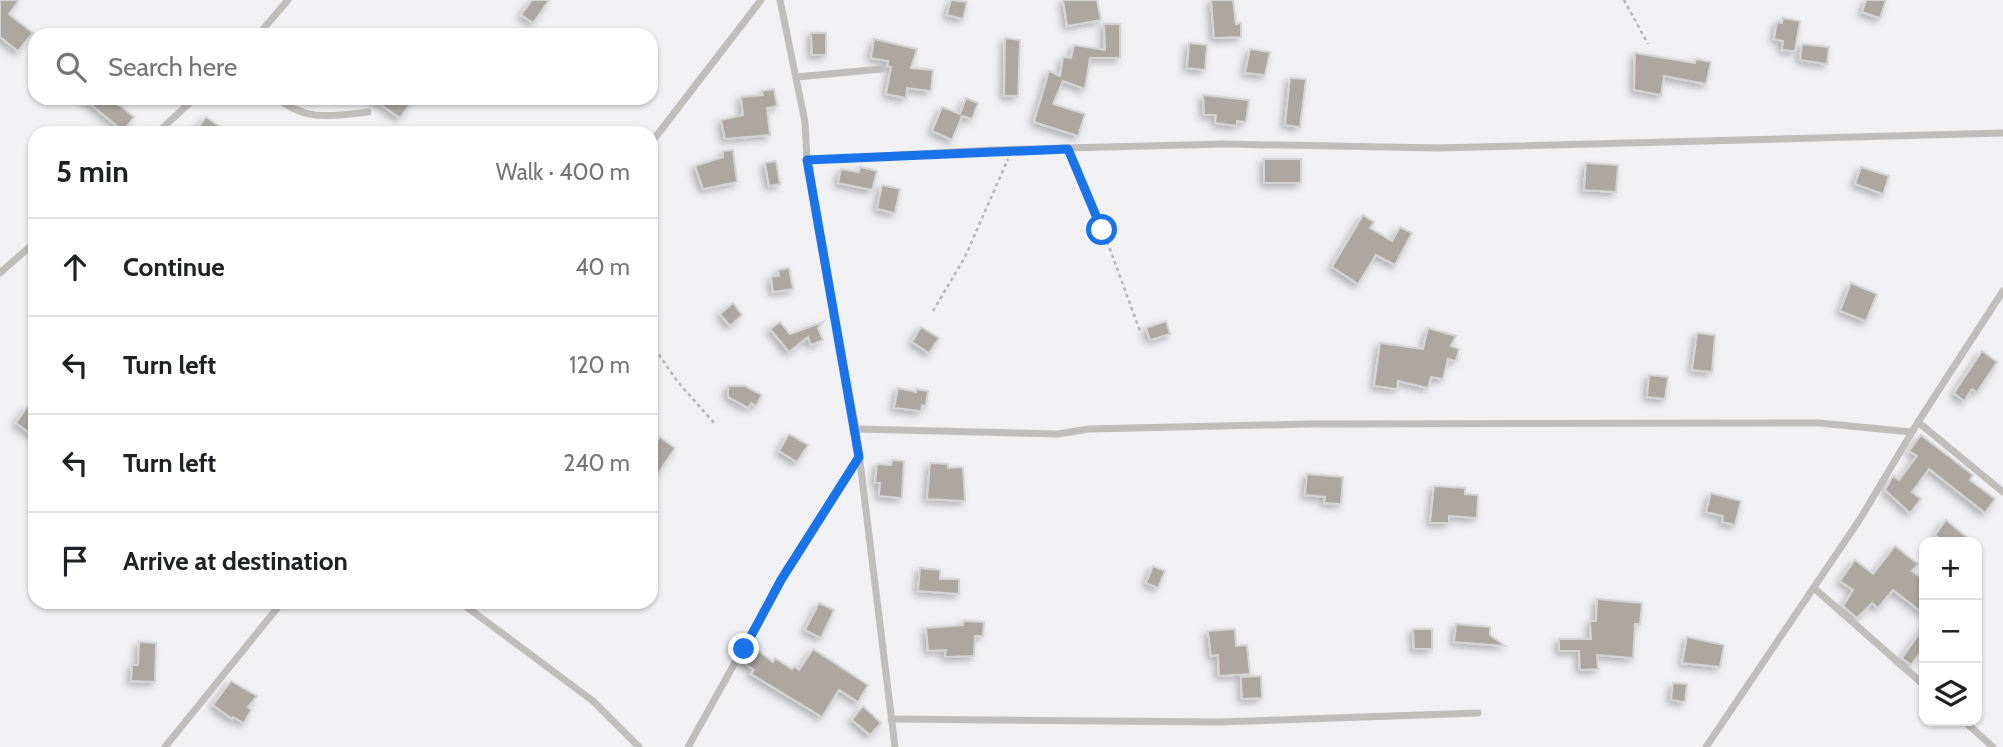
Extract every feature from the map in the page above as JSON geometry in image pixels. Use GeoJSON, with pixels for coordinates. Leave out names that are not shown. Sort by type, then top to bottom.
{"type":"FeatureCollection","features":[{"type":"Feature","properties":{"kind":"street"},"geometry":{"type":"LineString","coordinates":[[264,28],[288,0]]}},
{"type":"Feature","properties":{"kind":"street"},"geometry":{"type":"LineString","coordinates":[[658,134],[761,0]]}},
{"type":"Feature","properties":{"kind":"street"},"geometry":{"type":"LineString","coordinates":[[780,0],[805,122],[807,160],[856,429],[895,747]]}},
{"type":"Feature","properties":{"kind":"street"},"geometry":{"type":"LineString","coordinates":[[797,77],[881,69]]}},
{"type":"Feature","properties":{"kind":"street"},"geometry":{"type":"LineString","coordinates":[[165,126],[188,105]]}},
{"type":"Feature","properties":{"kind":"street"},"geometry":{"type":"LineString","coordinates":[[288,105],[303,115],[312,117],[368,112]]}},
{"type":"Feature","properties":{"kind":"street"},"geometry":{"type":"LineString","coordinates":[[807,160],[1013,150],[1225,144],[1438,148],[2003,133]]}},
{"type":"Feature","properties":{"kind":"street"},"geometry":{"type":"LineString","coordinates":[[0,273],[28,248]]}},
{"type":"Feature","properties":{"kind":"street"},"geometry":{"type":"LineString","coordinates":[[1706,747],[1775,640],[1814,588],[2003,291]]}},
{"type":"Feature","properties":{"kind":"street"},"geometry":{"type":"LineString","coordinates":[[1918,422],[2003,492]]}},
{"type":"Feature","properties":{"kind":"street"},"geometry":{"type":"LineString","coordinates":[[856,429],[1058,434],[1089,429],[1295,425],[1819,424],[1911,432]]}},
{"type":"Feature","properties":{"kind":"street"},"geometry":{"type":"LineString","coordinates":[[688,747],[781,580],[859,457]]}},
{"type":"Feature","properties":{"kind":"street"},"geometry":{"type":"LineString","coordinates":[[1814,588],[1919,681]]}},
{"type":"Feature","properties":{"kind":"street"},"geometry":{"type":"LineString","coordinates":[[165,747],[276,609]]}},
{"type":"Feature","properties":{"kind":"street"},"geometry":{"type":"LineString","coordinates":[[469,609],[593,701],[639,747]]}},
{"type":"Feature","properties":{"kind":"street"},"geometry":{"type":"LineString","coordinates":[[891,719],[1219,722],[1478,713]]}},
{"type":"Feature","properties":{"kind":"street"},"geometry":{"type":"LineString","coordinates":[[1970,726],[1993,747]]}},
{"type":"Feature","properties":{"kind":"path"},"geometry":{"type":"LineString","coordinates":[[1624,0],[1648,44]]}},
{"type":"Feature","properties":{"kind":"path"},"geometry":{"type":"LineString","coordinates":[[1068,149],[1140,331]]}},
{"type":"Feature","properties":{"kind":"path"},"geometry":{"type":"LineString","coordinates":[[933,311],[965,257],[1013,150]]}},
{"type":"Feature","properties":{"kind":"path"},"geometry":{"type":"LineString","coordinates":[[658,353],[677,381],[715,424]]}},
{"type":"Feature","properties":{"kind":"building"},"geometry":{"type":"Polygon","coordinates":[[[0,0],[19,0],[9,14],[28,29],[28,39],[18,51],[0,37],[0,0]]]}},
{"type":"Feature","properties":{"kind":"building"},"geometry":{"type":"Polygon","coordinates":[[[532,0],[549,0],[533,23],[521,15],[532,0]]]}},
{"type":"Feature","properties":{"kind":"building"},"geometry":{"type":"Polygon","coordinates":[[[951,0],[967,2],[963,19],[947,15],[951,0]]]}},
{"type":"Feature","properties":{"kind":"building"},"geometry":{"type":"Polygon","coordinates":[[[1063,0],[1097,0],[1101,20],[1067,26],[1063,0]]]}},
{"type":"Feature","properties":{"kind":"building"},"geometry":{"type":"Polygon","coordinates":[[[1211,0],[1233,0],[1236,24],[1241,23],[1241,37],[1214,38],[1211,0]]]}},
{"type":"Feature","properties":{"kind":"building"},"geometry":{"type":"Polygon","coordinates":[[[1866,0],[1886,0],[1880,18],[1862,12],[1866,0]]]}},
{"type":"Feature","properties":{"kind":"building"},"geometry":{"type":"Polygon","coordinates":[[[1783,18],[1800,21],[1795,51],[1782,50],[1783,41],[1774,39],[1777,22],[1782,23],[1783,18]]]}},
{"type":"Feature","properties":{"kind":"building"},"geometry":{"type":"Polygon","coordinates":[[[1104,24],[1120,24],[1120,58],[1090,58],[1085,89],[1063,81],[1053,104],[1085,114],[1078,136],[1034,122],[1049,71],[1060,76],[1063,57],[1071,58],[1074,45],[1105,50],[1104,24]]]}},
{"type":"Feature","properties":{"kind":"building"},"geometry":{"type":"Polygon","coordinates":[[[811,33],[826,33],[826,55],[812,55],[811,33]]]}},
{"type":"Feature","properties":{"kind":"building"},"geometry":{"type":"Polygon","coordinates":[[[1005,38],[1020,40],[1018,96],[1004,96],[1005,38]]]}},
{"type":"Feature","properties":{"kind":"building"},"geometry":{"type":"Polygon","coordinates":[[[874,39],[917,49],[911,68],[933,70],[931,91],[907,88],[906,98],[886,94],[891,67],[887,66],[888,61],[871,58],[874,39]]]}},
{"type":"Feature","properties":{"kind":"building"},"geometry":{"type":"Polygon","coordinates":[[[1189,43],[1207,45],[1205,70],[1187,68],[1189,43]]]}},
{"type":"Feature","properties":{"kind":"building"},"geometry":{"type":"Polygon","coordinates":[[[1802,44],[1829,47],[1827,64],[1800,60],[1802,44]]]}},
{"type":"Feature","properties":{"kind":"building"},"geometry":{"type":"Polygon","coordinates":[[[1250,49],[1270,52],[1265,75],[1245,73],[1250,49]]]}},
{"type":"Feature","properties":{"kind":"building"},"geometry":{"type":"Polygon","coordinates":[[[1635,53],[1695,63],[1696,59],[1711,62],[1706,84],[1664,76],[1661,95],[1634,90],[1635,53]]]}},
{"type":"Feature","properties":{"kind":"building"},"geometry":{"type":"Polygon","coordinates":[[[1290,78],[1306,79],[1300,127],[1285,125],[1290,78]]]}},
{"type":"Feature","properties":{"kind":"building"},"geometry":{"type":"Polygon","coordinates":[[[774,89],[777,106],[767,108],[770,135],[725,139],[721,120],[743,115],[741,97],[763,95],[762,91],[774,89]]]}},
{"type":"Feature","properties":{"kind":"building"},"geometry":{"type":"Polygon","coordinates":[[[1203,95],[1249,100],[1246,122],[1237,121],[1237,126],[1215,123],[1216,115],[1204,115],[1203,95]]]}},
{"type":"Feature","properties":{"kind":"building"},"geometry":{"type":"Polygon","coordinates":[[[966,98],[978,103],[972,119],[962,116],[952,140],[932,131],[942,107],[960,114],[966,98]]]}},
{"type":"Feature","properties":{"kind":"building"},"geometry":{"type":"Polygon","coordinates":[[[91,105],[119,105],[134,117],[127,126],[117,126],[91,105]]]}},
{"type":"Feature","properties":{"kind":"building"},"geometry":{"type":"Polygon","coordinates":[[[381,105],[409,105],[400,118],[381,105]]]}},
{"type":"Feature","properties":{"kind":"building"},"geometry":{"type":"Polygon","coordinates":[[[206,117],[219,126],[199,126],[206,117]]]}},
{"type":"Feature","properties":{"kind":"building"},"geometry":{"type":"Polygon","coordinates":[[[733,150],[737,182],[703,189],[695,166],[723,157],[723,151],[733,150]]]}},
{"type":"Feature","properties":{"kind":"building"},"geometry":{"type":"Polygon","coordinates":[[[1264,159],[1301,159],[1301,183],[1264,183],[1264,159]]]}},
{"type":"Feature","properties":{"kind":"building"},"geometry":{"type":"Polygon","coordinates":[[[776,161],[780,184],[769,186],[765,163],[776,161]]]}},
{"type":"Feature","properties":{"kind":"building"},"geometry":{"type":"Polygon","coordinates":[[[1586,163],[1618,165],[1616,192],[1584,190],[1586,163]]]}},
{"type":"Feature","properties":{"kind":"building"},"geometry":{"type":"Polygon","coordinates":[[[860,167],[877,171],[872,190],[838,183],[841,169],[859,172],[860,167]]]}},
{"type":"Feature","properties":{"kind":"building"},"geometry":{"type":"Polygon","coordinates":[[[1861,167],[1889,176],[1883,194],[1855,184],[1861,167]]]}},
{"type":"Feature","properties":{"kind":"building"},"geometry":{"type":"Polygon","coordinates":[[[882,185],[900,189],[895,213],[877,209],[882,185]]]}},
{"type":"Feature","properties":{"kind":"building"},"geometry":{"type":"Polygon","coordinates":[[[1363,215],[1374,222],[1370,228],[1392,241],[1400,227],[1412,233],[1395,265],[1376,255],[1358,284],[1332,267],[1363,215]]]}},
{"type":"Feature","properties":{"kind":"building"},"geometry":{"type":"Polygon","coordinates":[[[789,268],[793,289],[773,292],[771,277],[779,276],[778,270],[789,268]]]}},
{"type":"Feature","properties":{"kind":"building"},"geometry":{"type":"Polygon","coordinates":[[[1851,283],[1877,294],[1866,321],[1840,311],[1851,283]]]}},
{"type":"Feature","properties":{"kind":"building"},"geometry":{"type":"Polygon","coordinates":[[[733,303],[742,315],[730,326],[720,314],[733,303]]]}},
{"type":"Feature","properties":{"kind":"building"},"geometry":{"type":"Polygon","coordinates":[[[1166,321],[1170,334],[1150,340],[1146,328],[1166,321]]]}},
{"type":"Feature","properties":{"kind":"building"},"geometry":{"type":"Polygon","coordinates":[[[780,322],[790,334],[823,322],[818,328],[823,340],[811,345],[808,337],[789,352],[770,329],[780,322]]]}},
{"type":"Feature","properties":{"kind":"building"},"geometry":{"type":"Polygon","coordinates":[[[921,327],[939,338],[929,353],[912,342],[921,327]]]}},
{"type":"Feature","properties":{"kind":"building"},"geometry":{"type":"Polygon","coordinates":[[[1428,328],[1456,336],[1451,346],[1459,349],[1456,361],[1448,359],[1443,379],[1431,377],[1428,388],[1398,381],[1397,389],[1374,386],[1380,343],[1423,349],[1428,328]]]}},
{"type":"Feature","properties":{"kind":"building"},"geometry":{"type":"Polygon","coordinates":[[[1697,333],[1715,335],[1712,372],[1692,370],[1697,333]]]}},
{"type":"Feature","properties":{"kind":"building"},"geometry":{"type":"Polygon","coordinates":[[[1982,351],[1997,362],[1977,392],[1972,389],[1964,401],[1954,393],[1982,351]]]}},
{"type":"Feature","properties":{"kind":"building"},"geometry":{"type":"Polygon","coordinates":[[[1649,375],[1668,377],[1665,399],[1647,397],[1649,375]]]}},
{"type":"Feature","properties":{"kind":"building"},"geometry":{"type":"Polygon","coordinates":[[[728,386],[745,386],[762,395],[756,406],[751,403],[748,408],[728,397],[728,386]]]}},
{"type":"Feature","properties":{"kind":"building"},"geometry":{"type":"Polygon","coordinates":[[[898,388],[916,392],[916,389],[928,391],[926,406],[922,405],[921,411],[894,408],[898,388]]]}},
{"type":"Feature","properties":{"kind":"building"},"geometry":{"type":"Polygon","coordinates":[[[27,407],[28,408],[28,432],[16,423],[27,407]]]}},
{"type":"Feature","properties":{"kind":"building"},"geometry":{"type":"Polygon","coordinates":[[[789,434],[808,445],[797,462],[779,451],[789,434]]]}},
{"type":"Feature","properties":{"kind":"building"},"geometry":{"type":"Polygon","coordinates":[[[1921,435],[1973,475],[1970,480],[1995,499],[1985,513],[1929,469],[1912,492],[1921,499],[1910,513],[1885,490],[1893,476],[1899,480],[1917,456],[1909,451],[1921,435]]]}},
{"type":"Feature","properties":{"kind":"building"},"geometry":{"type":"Polygon","coordinates":[[[660,437],[675,448],[658,474],[660,437]]]}},
{"type":"Feature","properties":{"kind":"building"},"geometry":{"type":"Polygon","coordinates":[[[892,460],[904,461],[902,498],[879,496],[880,483],[875,483],[877,464],[891,465],[892,460]]]}},
{"type":"Feature","properties":{"kind":"building"},"geometry":{"type":"Polygon","coordinates":[[[930,463],[948,464],[948,468],[963,467],[965,501],[927,499],[930,463]]]}},
{"type":"Feature","properties":{"kind":"building"},"geometry":{"type":"Polygon","coordinates":[[[1307,474],[1343,477],[1341,504],[1324,503],[1325,497],[1305,495],[1307,474]]]}},
{"type":"Feature","properties":{"kind":"building"},"geometry":{"type":"Polygon","coordinates":[[[1434,486],[1465,488],[1465,494],[1478,495],[1477,518],[1449,516],[1449,523],[1430,523],[1434,486]]]}},
{"type":"Feature","properties":{"kind":"building"},"geometry":{"type":"Polygon","coordinates":[[[1711,493],[1741,501],[1735,525],[1722,522],[1723,516],[1706,512],[1711,493]]]}},
{"type":"Feature","properties":{"kind":"building"},"geometry":{"type":"Polygon","coordinates":[[[1946,520],[1967,537],[1938,537],[1935,535],[1946,520]]]}},
{"type":"Feature","properties":{"kind":"building"},"geometry":{"type":"Polygon","coordinates":[[[1895,546],[1918,564],[1912,571],[1919,576],[1919,610],[1893,590],[1878,608],[1872,603],[1857,618],[1843,606],[1853,590],[1840,581],[1855,560],[1873,574],[1895,546]]]}},
{"type":"Feature","properties":{"kind":"building"},"geometry":{"type":"Polygon","coordinates":[[[1153,566],[1165,571],[1158,588],[1146,583],[1153,566]]]}},
{"type":"Feature","properties":{"kind":"building"},"geometry":{"type":"Polygon","coordinates":[[[920,568],[940,570],[940,579],[959,579],[959,594],[918,591],[920,568]]]}},
{"type":"Feature","properties":{"kind":"building"},"geometry":{"type":"Polygon","coordinates":[[[1597,599],[1642,603],[1640,624],[1635,624],[1633,658],[1597,655],[1598,669],[1580,670],[1579,651],[1559,651],[1559,639],[1591,639],[1590,621],[1596,621],[1597,599]]]}},
{"type":"Feature","properties":{"kind":"building"},"geometry":{"type":"Polygon","coordinates":[[[819,603],[834,610],[821,638],[805,630],[819,603]]]}},
{"type":"Feature","properties":{"kind":"building"},"geometry":{"type":"Polygon","coordinates":[[[963,621],[984,622],[983,636],[975,636],[974,656],[945,657],[946,650],[928,651],[926,628],[963,625],[963,621]]]}},
{"type":"Feature","properties":{"kind":"building"},"geometry":{"type":"Polygon","coordinates":[[[1456,624],[1490,627],[1490,635],[1505,646],[1454,642],[1456,624]]]}},
{"type":"Feature","properties":{"kind":"building"},"geometry":{"type":"Polygon","coordinates":[[[1235,629],[1236,646],[1247,645],[1250,674],[1219,676],[1218,655],[1211,656],[1208,631],[1235,629]]]}},
{"type":"Feature","properties":{"kind":"building"},"geometry":{"type":"Polygon","coordinates":[[[1413,629],[1432,629],[1432,649],[1414,649],[1413,629]]]}},
{"type":"Feature","properties":{"kind":"building"},"geometry":{"type":"Polygon","coordinates":[[[1919,634],[1919,654],[1911,665],[1902,658],[1919,634]]]}},
{"type":"Feature","properties":{"kind":"building"},"geometry":{"type":"Polygon","coordinates":[[[1687,637],[1724,645],[1720,667],[1682,663],[1687,637]]]}},
{"type":"Feature","properties":{"kind":"building"},"geometry":{"type":"Polygon","coordinates":[[[139,642],[156,643],[155,682],[131,681],[132,665],[138,665],[139,642]]]}},
{"type":"Feature","properties":{"kind":"building"},"geometry":{"type":"Polygon","coordinates":[[[753,647],[773,662],[775,658],[792,669],[794,666],[799,670],[813,649],[868,685],[858,702],[839,690],[822,717],[751,674],[754,670],[742,662],[753,647]]]}},
{"type":"Feature","properties":{"kind":"building"},"geometry":{"type":"Polygon","coordinates":[[[1261,676],[1262,698],[1242,699],[1241,677],[1261,676]]]}},
{"type":"Feature","properties":{"kind":"building"},"geometry":{"type":"Polygon","coordinates":[[[231,681],[257,696],[248,707],[251,710],[244,723],[233,717],[232,719],[213,705],[231,681]]]}},
{"type":"Feature","properties":{"kind":"building"},"geometry":{"type":"Polygon","coordinates":[[[1673,683],[1687,684],[1685,702],[1671,700],[1673,683]]]}},
{"type":"Feature","properties":{"kind":"building"},"geometry":{"type":"Polygon","coordinates":[[[863,706],[881,723],[870,735],[852,720],[863,706]]]}},
{"type":"Feature","properties":{"kind":"route"},"geometry":{"type":"LineString","coordinates":[[744,649],[781,580],[859,457],[807,160],[991,150],[1068,149],[1102,230]]}}]}
